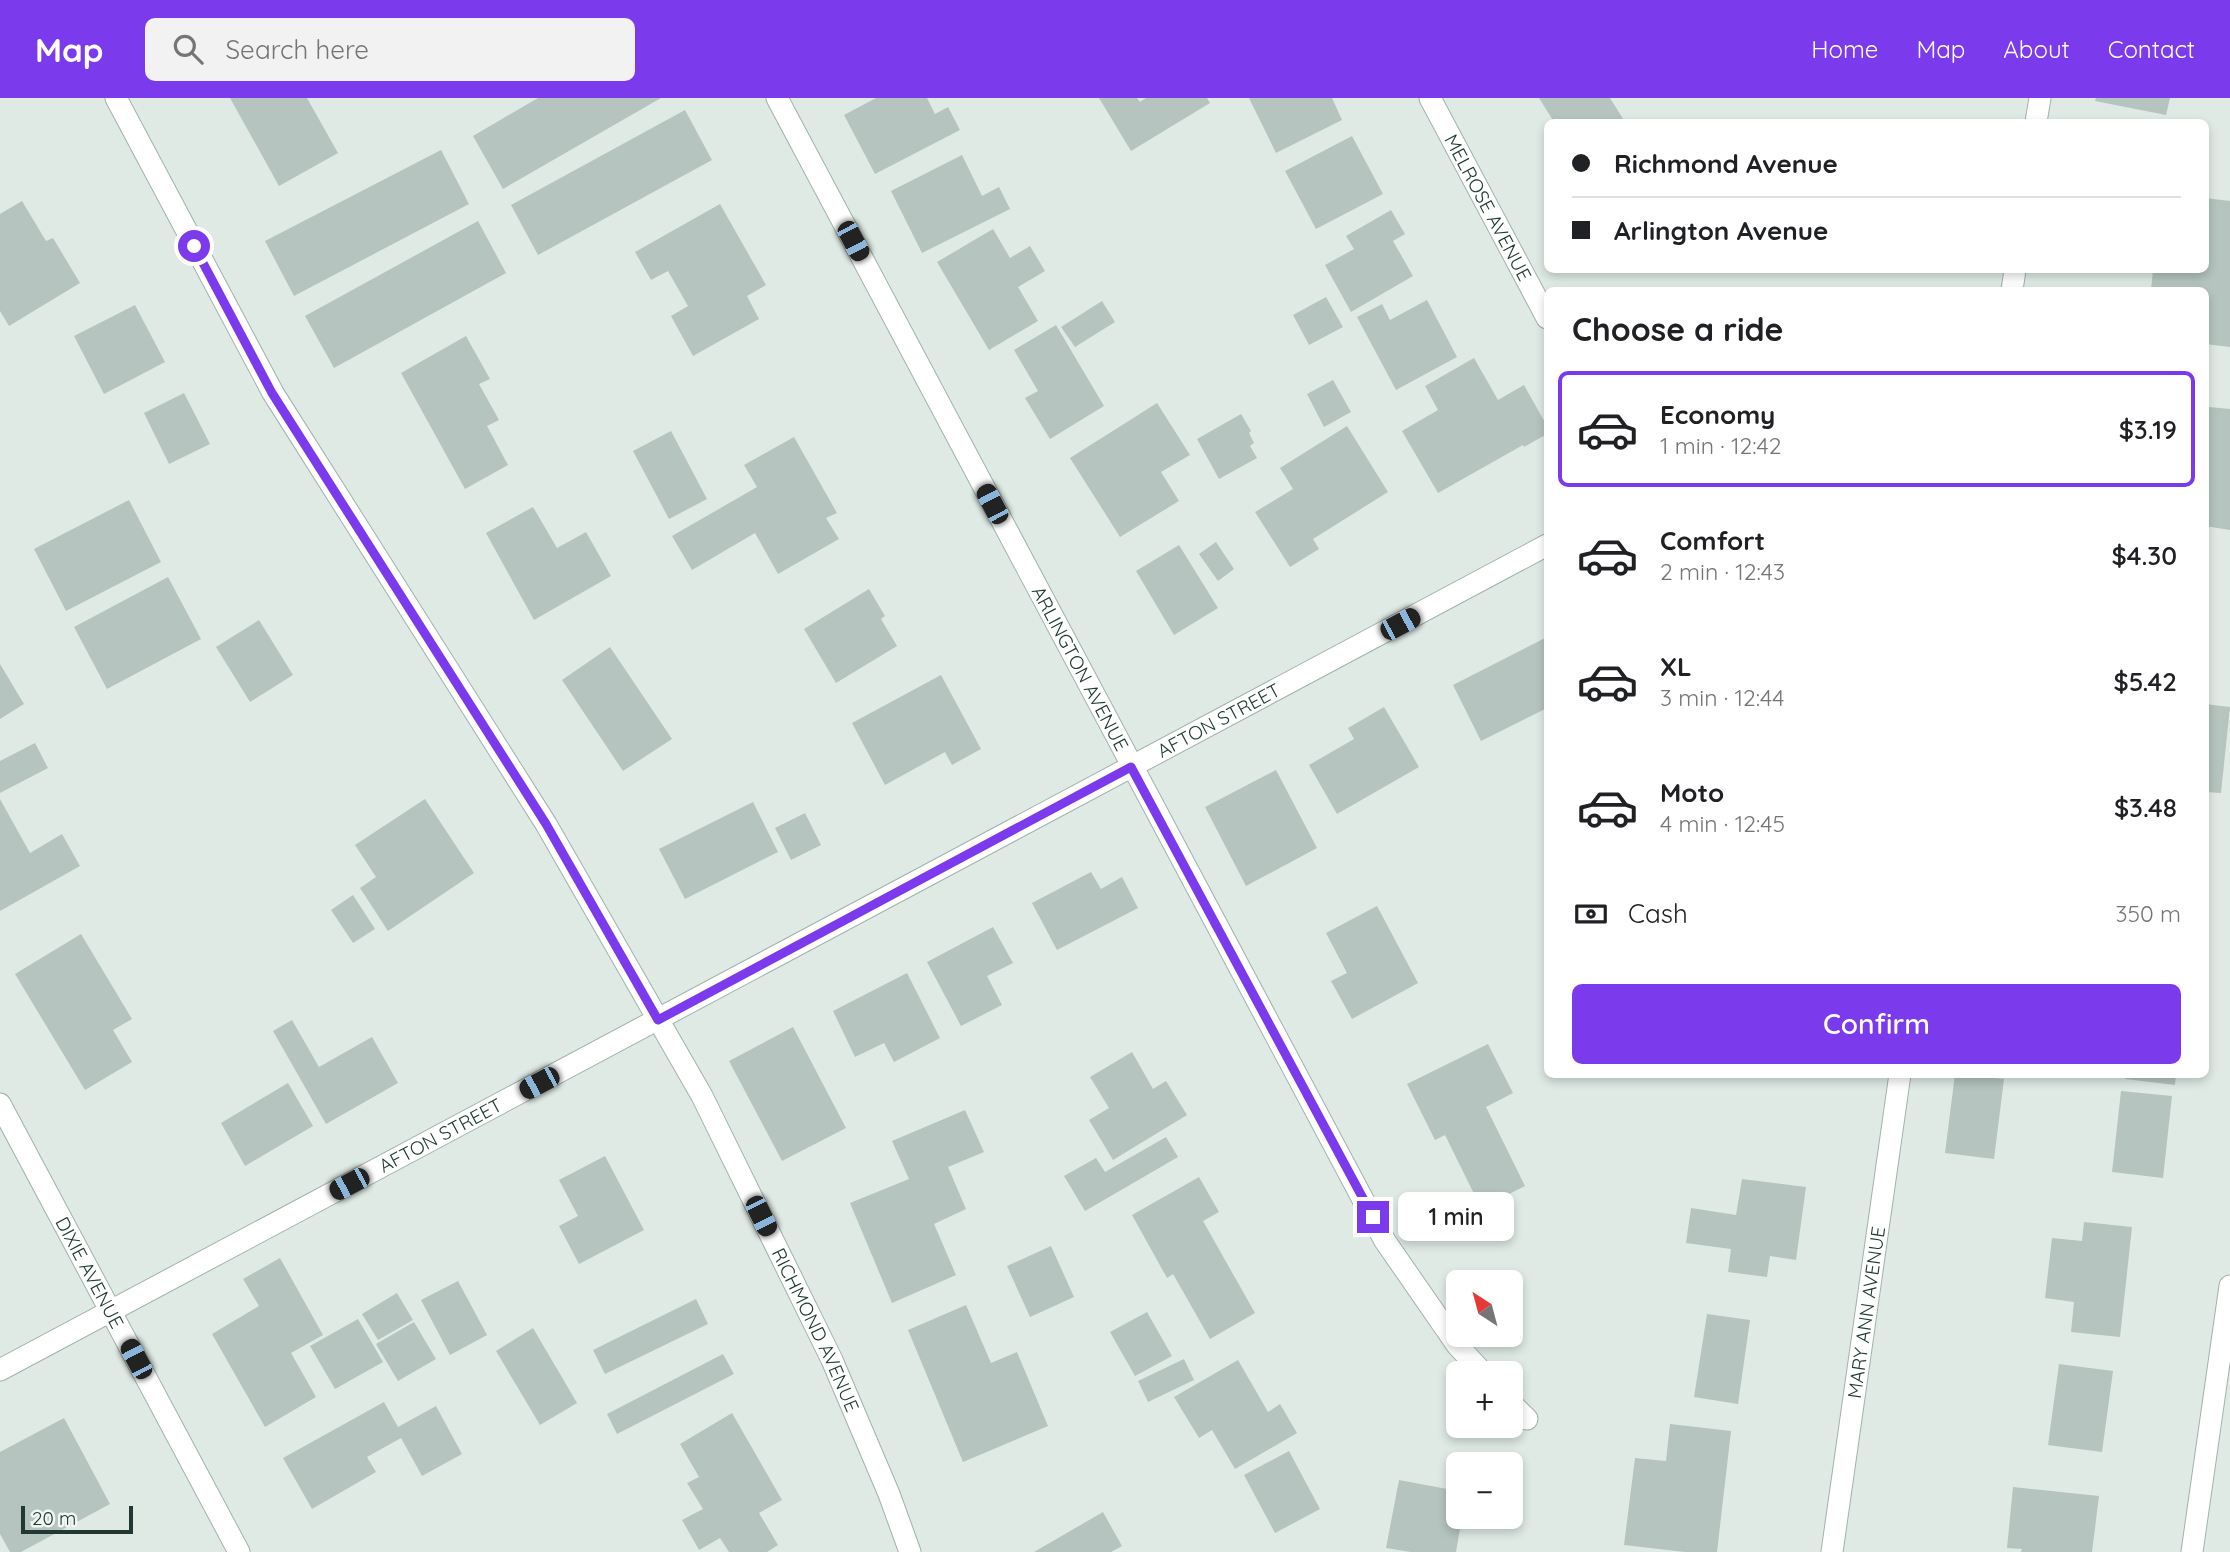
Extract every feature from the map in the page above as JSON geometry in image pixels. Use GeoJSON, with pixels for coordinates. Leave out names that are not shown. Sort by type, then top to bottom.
{"type":"FeatureCollection","features":[{"type":"Feature","properties":{"kind":"street","name":"RICHMOND AVENUE"},"geometry":{"type":"LineString","coordinates":[[116,98],[272,393],[546,824],[702,1096],[832,1360],[889,1494],[910,1552]]}},
{"type":"Feature","properties":{"kind":"street","name":"ARLINGTON AVENUE"},"geometry":{"type":"LineString","coordinates":[[777,98],[1385,1241],[1457,1345],[1472,1361]]}},
{"type":"Feature","properties":{"kind":"street","name":"MELROSE AVENUE"},"geometry":{"type":"LineString","coordinates":[[1430,98],[1544,312]]}},
{"type":"Feature","properties":{"kind":"street"},"geometry":{"type":"LineString","coordinates":[[2036,119],[2040,98]]}},
{"type":"Feature","properties":{"kind":"street","name":"AFTON STREET"},"geometry":{"type":"LineString","coordinates":[[0,1370],[1544,547]]}},
{"type":"Feature","properties":{"kind":"street","name":"MARY ANN AVENUE"},"geometry":{"type":"LineString","coordinates":[[1832,1552],[1899,1078]]}},
{"type":"Feature","properties":{"kind":"street","name":"DIXIE AVENUE"},"geometry":{"type":"LineString","coordinates":[[0,1104],[239,1552]]}},
{"type":"Feature","properties":{"kind":"street"},"geometry":{"type":"LineString","coordinates":[[2192,1552],[2230,1286]]}},
{"type":"Feature","properties":{"kind":"street"},"geometry":{"type":"LineString","coordinates":[[1523,1415],[1527,1419]]}},
{"type":"Feature","properties":{"kind":"building"},"geometry":{"type":"Polygon","coordinates":[[[230,98],[307,98],[338,153],[279,186],[230,98]]]}},
{"type":"Feature","properties":{"kind":"building"},"geometry":{"type":"Polygon","coordinates":[[[538,98],[661,98],[503,189],[473,136],[538,98]]]}},
{"type":"Feature","properties":{"kind":"building"},"geometry":{"type":"Polygon","coordinates":[[[876,98],[927,98],[935,114],[948,107],[960,130],[875,174],[844,115],[876,98]]]}},
{"type":"Feature","properties":{"kind":"building"},"geometry":{"type":"Polygon","coordinates":[[[1099,98],[1137,98],[1140,102],[1146,98],[1207,98],[1210,103],[1131,151],[1099,98]]]}},
{"type":"Feature","properties":{"kind":"building"},"geometry":{"type":"Polygon","coordinates":[[[1249,98],[1332,98],[1342,120],[1276,153],[1249,98]]]}},
{"type":"Feature","properties":{"kind":"building"},"geometry":{"type":"Polygon","coordinates":[[[1539,98],[1610,98],[1623,119],[1552,119],[1539,98]]]}},
{"type":"Feature","properties":{"kind":"building"},"geometry":{"type":"Polygon","coordinates":[[[2096,98],[2170,98],[2166,115],[2095,101],[2096,98]]]}},
{"type":"Feature","properties":{"kind":"building"},"geometry":{"type":"Polygon","coordinates":[[[685,110],[712,160],[538,255],[511,205],[685,110]]]}},
{"type":"Feature","properties":{"kind":"building"},"geometry":{"type":"Polygon","coordinates":[[[1352,136],[1383,194],[1316,229],[1285,171],[1352,136]]]}},
{"type":"Feature","properties":{"kind":"building"},"geometry":{"type":"Polygon","coordinates":[[[441,150],[469,204],[294,296],[265,241],[441,150]]]}},
{"type":"Feature","properties":{"kind":"building"},"geometry":{"type":"Polygon","coordinates":[[[962,155],[982,196],[999,187],[1010,209],[922,253],[891,191],[962,155]]]}},
{"type":"Feature","properties":{"kind":"building"},"geometry":{"type":"Polygon","coordinates":[[[2209,198],[2230,201],[2230,347],[2209,344],[2209,287],[2151,287],[2153,273],[2209,273],[2209,198]]]}},
{"type":"Feature","properties":{"kind":"building"},"geometry":{"type":"Polygon","coordinates":[[[22,201],[46,241],[53,238],[80,283],[9,326],[0,311],[0,214],[22,201]]]}},
{"type":"Feature","properties":{"kind":"building"},"geometry":{"type":"Polygon","coordinates":[[[720,204],[766,285],[747,296],[759,319],[693,356],[671,316],[688,306],[668,271],[651,280],[635,252],[720,204]]]}},
{"type":"Feature","properties":{"kind":"building"},"geometry":{"type":"Polygon","coordinates":[[[1391,210],[1405,234],[1393,241],[1413,276],[1351,312],[1325,265],[1354,249],[1346,236],[1391,210]]]}},
{"type":"Feature","properties":{"kind":"building"},"geometry":{"type":"Polygon","coordinates":[[[478,221],[506,273],[334,368],[305,316],[478,221]]]}},
{"type":"Feature","properties":{"kind":"building"},"geometry":{"type":"Polygon","coordinates":[[[993,229],[1010,258],[1030,246],[1045,271],[1018,287],[1038,321],[989,350],[937,262],[993,229]]]}},
{"type":"Feature","properties":{"kind":"building"},"geometry":{"type":"Polygon","coordinates":[[[1326,297],[1343,327],[1309,345],[1293,315],[1326,297]]]}},
{"type":"Feature","properties":{"kind":"building"},"geometry":{"type":"Polygon","coordinates":[[[1427,300],[1457,357],[1396,390],[1357,317],[1382,304],[1390,320],[1427,300]]]}},
{"type":"Feature","properties":{"kind":"building"},"geometry":{"type":"Polygon","coordinates":[[[1102,301],[1115,322],[1075,347],[1061,327],[1102,301]]]}},
{"type":"Feature","properties":{"kind":"building"},"geometry":{"type":"Polygon","coordinates":[[[135,305],[165,362],[104,394],[74,336],[135,305]]]}},
{"type":"Feature","properties":{"kind":"building"},"geometry":{"type":"Polygon","coordinates":[[[1056,325],[1104,406],[1050,439],[1025,398],[1038,391],[1014,350],[1056,325]]]}},
{"type":"Feature","properties":{"kind":"building"},"geometry":{"type":"Polygon","coordinates":[[[466,336],[490,379],[479,384],[499,420],[487,426],[508,465],[465,489],[401,373],[466,336]]]}},
{"type":"Feature","properties":{"kind":"building"},"geometry":{"type":"Polygon","coordinates":[[[1474,358],[1498,400],[1524,385],[1544,421],[1544,436],[1438,493],[1402,431],[1438,410],[1425,386],[1474,358]]]}},
{"type":"Feature","properties":{"kind":"building"},"geometry":{"type":"Polygon","coordinates":[[[1333,380],[1351,412],[1324,427],[1307,394],[1333,380]]]}},
{"type":"Feature","properties":{"kind":"building"},"geometry":{"type":"Polygon","coordinates":[[[184,393],[210,444],[169,464],[144,413],[184,393]]]}},
{"type":"Feature","properties":{"kind":"building"},"geometry":{"type":"Polygon","coordinates":[[[1157,403],[1190,455],[1161,472],[1179,501],[1120,537],[1070,458],[1157,403]]]}},
{"type":"Feature","properties":{"kind":"building"},"geometry":{"type":"Polygon","coordinates":[[[2209,407],[2230,409],[2230,530],[2209,527],[2209,407]]]}},
{"type":"Feature","properties":{"kind":"building"},"geometry":{"type":"Polygon","coordinates":[[[1241,414],[1251,431],[1249,433],[1254,443],[1250,446],[1257,458],[1219,479],[1197,439],[1241,414]]]}},
{"type":"Feature","properties":{"kind":"building"},"geometry":{"type":"Polygon","coordinates":[[[1347,426],[1388,492],[1313,539],[1319,549],[1290,567],[1255,512],[1293,489],[1280,468],[1347,426]]]}},
{"type":"Feature","properties":{"kind":"building"},"geometry":{"type":"Polygon","coordinates":[[[671,431],[707,499],[669,519],[633,451],[671,431]]]}},
{"type":"Feature","properties":{"kind":"building"},"geometry":{"type":"Polygon","coordinates":[[[794,437],[837,513],[826,518],[839,539],[778,574],[755,533],[692,570],[672,536],[757,487],[744,465],[794,437]]]}},
{"type":"Feature","properties":{"kind":"building"},"geometry":{"type":"Polygon","coordinates":[[[129,500],[161,562],[66,611],[34,549],[129,500]]]}},
{"type":"Feature","properties":{"kind":"building"},"geometry":{"type":"Polygon","coordinates":[[[533,507],[557,548],[586,532],[611,576],[534,620],[486,533],[533,507]]]}},
{"type":"Feature","properties":{"kind":"building"},"geometry":{"type":"Polygon","coordinates":[[[1216,542],[1234,569],[1218,581],[1199,554],[1216,542]]]}},
{"type":"Feature","properties":{"kind":"building"},"geometry":{"type":"Polygon","coordinates":[[[1179,545],[1218,608],[1174,635],[1136,571],[1179,545]]]}},
{"type":"Feature","properties":{"kind":"building"},"geometry":{"type":"Polygon","coordinates":[[[168,577],[201,639],[107,689],[74,627],[168,577]]]}},
{"type":"Feature","properties":{"kind":"building"},"geometry":{"type":"Polygon","coordinates":[[[869,589],[885,616],[881,619],[897,646],[836,683],[804,629],[869,589]]]}},
{"type":"Feature","properties":{"kind":"building"},"geometry":{"type":"Polygon","coordinates":[[[259,620],[293,675],[250,702],[216,647],[259,620]]]}},
{"type":"Feature","properties":{"kind":"building"},"geometry":{"type":"Polygon","coordinates":[[[1544,639],[1544,710],[1481,741],[1453,685],[1544,639]]]}},
{"type":"Feature","properties":{"kind":"building"},"geometry":{"type":"Polygon","coordinates":[[[610,647],[672,739],[623,771],[562,680],[610,647]]]}},
{"type":"Feature","properties":{"kind":"building"},"geometry":{"type":"Polygon","coordinates":[[[0,664],[24,704],[0,719],[0,664]]]}},
{"type":"Feature","properties":{"kind":"building"},"geometry":{"type":"Polygon","coordinates":[[[941,675],[981,749],[952,765],[945,752],[885,785],[852,723],[941,675]]]}},
{"type":"Feature","properties":{"kind":"building"},"geometry":{"type":"Polygon","coordinates":[[[2209,704],[2230,707],[2221,793],[2209,792],[2209,704]]]}},
{"type":"Feature","properties":{"kind":"building"},"geometry":{"type":"Polygon","coordinates":[[[1384,707],[1419,767],[1337,814],[1309,765],[1354,739],[1348,728],[1384,707]]]}},
{"type":"Feature","properties":{"kind":"building"},"geometry":{"type":"Polygon","coordinates":[[[35,743],[48,768],[0,793],[0,761],[35,743]]]}},
{"type":"Feature","properties":{"kind":"building"},"geometry":{"type":"Polygon","coordinates":[[[1276,770],[1317,848],[1246,886],[1205,807],[1276,770]]]}},
{"type":"Feature","properties":{"kind":"building"},"geometry":{"type":"Polygon","coordinates":[[[0,799],[30,853],[62,834],[80,866],[0,911],[0,799]]]}},
{"type":"Feature","properties":{"kind":"building"},"geometry":{"type":"Polygon","coordinates":[[[425,799],[474,873],[388,931],[360,888],[376,877],[355,845],[425,799]]]}},
{"type":"Feature","properties":{"kind":"building"},"geometry":{"type":"Polygon","coordinates":[[[753,802],[778,852],[685,899],[659,849],[753,802]]]}},
{"type":"Feature","properties":{"kind":"building"},"geometry":{"type":"Polygon","coordinates":[[[805,813],[821,845],[791,860],[775,828],[805,813]]]}},
{"type":"Feature","properties":{"kind":"building"},"geometry":{"type":"Polygon","coordinates":[[[1091,872],[1101,889],[1122,877],[1138,908],[1057,950],[1032,903],[1091,872]]]}},
{"type":"Feature","properties":{"kind":"building"},"geometry":{"type":"Polygon","coordinates":[[[353,895],[375,929],[353,943],[331,910],[353,895]]]}},
{"type":"Feature","properties":{"kind":"building"},"geometry":{"type":"Polygon","coordinates":[[[1377,906],[1418,983],[1352,1019],[1331,981],[1347,973],[1326,933],[1377,906]]]}},
{"type":"Feature","properties":{"kind":"building"},"geometry":{"type":"Polygon","coordinates":[[[993,927],[1013,963],[987,976],[1002,1005],[961,1026],[927,962],[993,927]]]}},
{"type":"Feature","properties":{"kind":"building"},"geometry":{"type":"Polygon","coordinates":[[[81,934],[132,1019],[113,1030],[132,1062],[85,1090],[15,974],[81,934]]]}},
{"type":"Feature","properties":{"kind":"building"},"geometry":{"type":"Polygon","coordinates":[[[907,973],[940,1038],[894,1062],[884,1043],[855,1057],[833,1011],[907,973]]]}},
{"type":"Feature","properties":{"kind":"building"},"geometry":{"type":"Polygon","coordinates":[[[292,1020],[319,1067],[372,1037],[398,1083],[326,1124],[273,1031],[292,1020]]]}},
{"type":"Feature","properties":{"kind":"building"},"geometry":{"type":"Polygon","coordinates":[[[793,1027],[846,1128],[782,1161],[729,1061],[793,1027]]]}},
{"type":"Feature","properties":{"kind":"building"},"geometry":{"type":"Polygon","coordinates":[[[1488,1044],[1513,1093],[1486,1107],[1525,1186],[1481,1208],[1445,1135],[1435,1140],[1407,1084],[1488,1044]]]}},
{"type":"Feature","properties":{"kind":"building"},"geometry":{"type":"Polygon","coordinates":[[[1132,1052],[1153,1089],[1166,1081],[1187,1115],[1113,1160],[1089,1120],[1109,1108],[1090,1077],[1132,1052]]]}},
{"type":"Feature","properties":{"kind":"building"},"geometry":{"type":"Polygon","coordinates":[[[1954,1078],[2004,1079],[1994,1159],[1945,1153],[1954,1078]]]}},
{"type":"Feature","properties":{"kind":"building"},"geometry":{"type":"Polygon","coordinates":[[[2125,1078],[2176,1078],[2175,1085],[2125,1078]]]}},
{"type":"Feature","properties":{"kind":"building"},"geometry":{"type":"Polygon","coordinates":[[[288,1083],[313,1126],[245,1166],[221,1123],[288,1083]]]}},
{"type":"Feature","properties":{"kind":"building"},"geometry":{"type":"Polygon","coordinates":[[[2121,1091],[2172,1096],[2163,1178],[2112,1172],[2121,1091]]]}},
{"type":"Feature","properties":{"kind":"building"},"geometry":{"type":"Polygon","coordinates":[[[965,1110],[984,1152],[948,1167],[966,1209],[934,1224],[956,1275],[892,1303],[850,1203],[909,1179],[892,1141],[965,1110]]]}},
{"type":"Feature","properties":{"kind":"building"},"geometry":{"type":"Polygon","coordinates":[[[1166,1137],[1178,1157],[1085,1211],[1064,1176],[1096,1158],[1105,1172],[1166,1137]]]}},
{"type":"Feature","properties":{"kind":"building"},"geometry":{"type":"Polygon","coordinates":[[[605,1156],[644,1230],[579,1264],[559,1226],[578,1216],[559,1180],[605,1156]]]}},
{"type":"Feature","properties":{"kind":"building"},"geometry":{"type":"Polygon","coordinates":[[[1199,1177],[1219,1212],[1203,1221],[1255,1313],[1210,1339],[1173,1274],[1167,1278],[1132,1215],[1199,1177]]]}},
{"type":"Feature","properties":{"kind":"building"},"geometry":{"type":"Polygon","coordinates":[[[1742,1179],[1806,1187],[1796,1260],[1770,1256],[1767,1277],[1728,1272],[1731,1249],[1686,1243],[1691,1208],[1736,1215],[1742,1179]]]}},
{"type":"Feature","properties":{"kind":"building"},"geometry":{"type":"Polygon","coordinates":[[[2084,1222],[2132,1227],[2120,1337],[2071,1332],[2074,1302],[2045,1298],[2052,1238],[2082,1241],[2084,1222]]]}},
{"type":"Feature","properties":{"kind":"building"},"geometry":{"type":"Polygon","coordinates":[[[1051,1246],[1074,1297],[1030,1317],[1007,1266],[1051,1246]]]}},
{"type":"Feature","properties":{"kind":"building"},"geometry":{"type":"Polygon","coordinates":[[[280,1258],[323,1335],[291,1353],[316,1397],[265,1427],[212,1334],[259,1306],[243,1279],[280,1258]]]}},
{"type":"Feature","properties":{"kind":"building"},"geometry":{"type":"Polygon","coordinates":[[[458,1281],[487,1335],[450,1355],[421,1300],[458,1281]]]}},
{"type":"Feature","properties":{"kind":"building"},"geometry":{"type":"Polygon","coordinates":[[[397,1293],[413,1320],[378,1340],[362,1314],[397,1293]]]}},
{"type":"Feature","properties":{"kind":"building"},"geometry":{"type":"Polygon","coordinates":[[[696,1299],[708,1324],[605,1374],[593,1350],[696,1299]]]}},
{"type":"Feature","properties":{"kind":"building"},"geometry":{"type":"Polygon","coordinates":[[[966,1305],[991,1363],[1017,1352],[1048,1426],[963,1462],[908,1330],[966,1305]]]}},
{"type":"Feature","properties":{"kind":"building"},"geometry":{"type":"Polygon","coordinates":[[[1147,1312],[1172,1356],[1135,1376],[1110,1332],[1147,1312]]]}},
{"type":"Feature","properties":{"kind":"building"},"geometry":{"type":"Polygon","coordinates":[[[1707,1314],[1750,1320],[1738,1404],[1694,1397],[1707,1314]]]}},
{"type":"Feature","properties":{"kind":"building"},"geometry":{"type":"Polygon","coordinates":[[[358,1319],[383,1362],[335,1389],[310,1346],[358,1319]]]}},
{"type":"Feature","properties":{"kind":"building"},"geometry":{"type":"Polygon","coordinates":[[[414,1322],[436,1359],[398,1381],[376,1344],[414,1322]]]}},
{"type":"Feature","properties":{"kind":"building"},"geometry":{"type":"Polygon","coordinates":[[[533,1328],[577,1403],[540,1425],[496,1351],[533,1328]]]}},
{"type":"Feature","properties":{"kind":"building"},"geometry":{"type":"Polygon","coordinates":[[[723,1354],[734,1374],[617,1434],[607,1414],[723,1354]]]}},
{"type":"Feature","properties":{"kind":"building"},"geometry":{"type":"Polygon","coordinates":[[[1184,1359],[1194,1380],[1148,1402],[1138,1381],[1184,1359]]]}},
{"type":"Feature","properties":{"kind":"building"},"geometry":{"type":"Polygon","coordinates":[[[1238,1360],[1268,1412],[1280,1404],[1297,1433],[1235,1469],[1212,1430],[1199,1438],[1174,1397],[1238,1360]]]}},
{"type":"Feature","properties":{"kind":"building"},"geometry":{"type":"Polygon","coordinates":[[[2059,1364],[2113,1371],[2102,1452],[2048,1445],[2059,1364]]]}},
{"type":"Feature","properties":{"kind":"building"},"geometry":{"type":"Polygon","coordinates":[[[384,1402],[398,1427],[436,1406],[462,1454],[422,1476],[401,1438],[367,1457],[376,1472],[312,1509],[283,1458],[384,1402]]]}},
{"type":"Feature","properties":{"kind":"building"},"geometry":{"type":"Polygon","coordinates":[[[732,1413],[782,1500],[759,1513],[778,1545],[767,1552],[729,1552],[720,1538],[699,1550],[682,1520],[703,1509],[687,1483],[699,1477],[680,1444],[732,1413]]]}},
{"type":"Feature","properties":{"kind":"building"},"geometry":{"type":"Polygon","coordinates":[[[64,1418],[110,1504],[21,1552],[10,1552],[0,1534],[0,1452],[64,1418]]]}},
{"type":"Feature","properties":{"kind":"building"},"geometry":{"type":"Polygon","coordinates":[[[1670,1424],[1731,1431],[1717,1552],[1685,1552],[1624,1545],[1635,1458],[1666,1461],[1670,1424]]]}},
{"type":"Feature","properties":{"kind":"building"},"geometry":{"type":"Polygon","coordinates":[[[1289,1451],[1320,1509],[1275,1533],[1244,1475],[1289,1451]]]}},
{"type":"Feature","properties":{"kind":"building"},"geometry":{"type":"Polygon","coordinates":[[[1399,1480],[1446,1489],[1446,1529],[1460,1529],[1456,1552],[1411,1552],[1386,1548],[1399,1480]]]}},
{"type":"Feature","properties":{"kind":"building"},"geometry":{"type":"Polygon","coordinates":[[[2013,1487],[2099,1496],[2092,1552],[2021,1552],[2022,1549],[2007,1548],[2013,1487]]]}},
{"type":"Feature","properties":{"kind":"building"},"geometry":{"type":"Polygon","coordinates":[[[1103,1512],[1122,1546],[1111,1552],[1034,1552],[1103,1512]]]}},
{"type":"Feature","properties":{"kind":"route"},"geometry":{"type":"LineString","coordinates":[[194,246],[272,393],[546,824],[658,1020],[1131,767],[1373,1217]]}}]}
